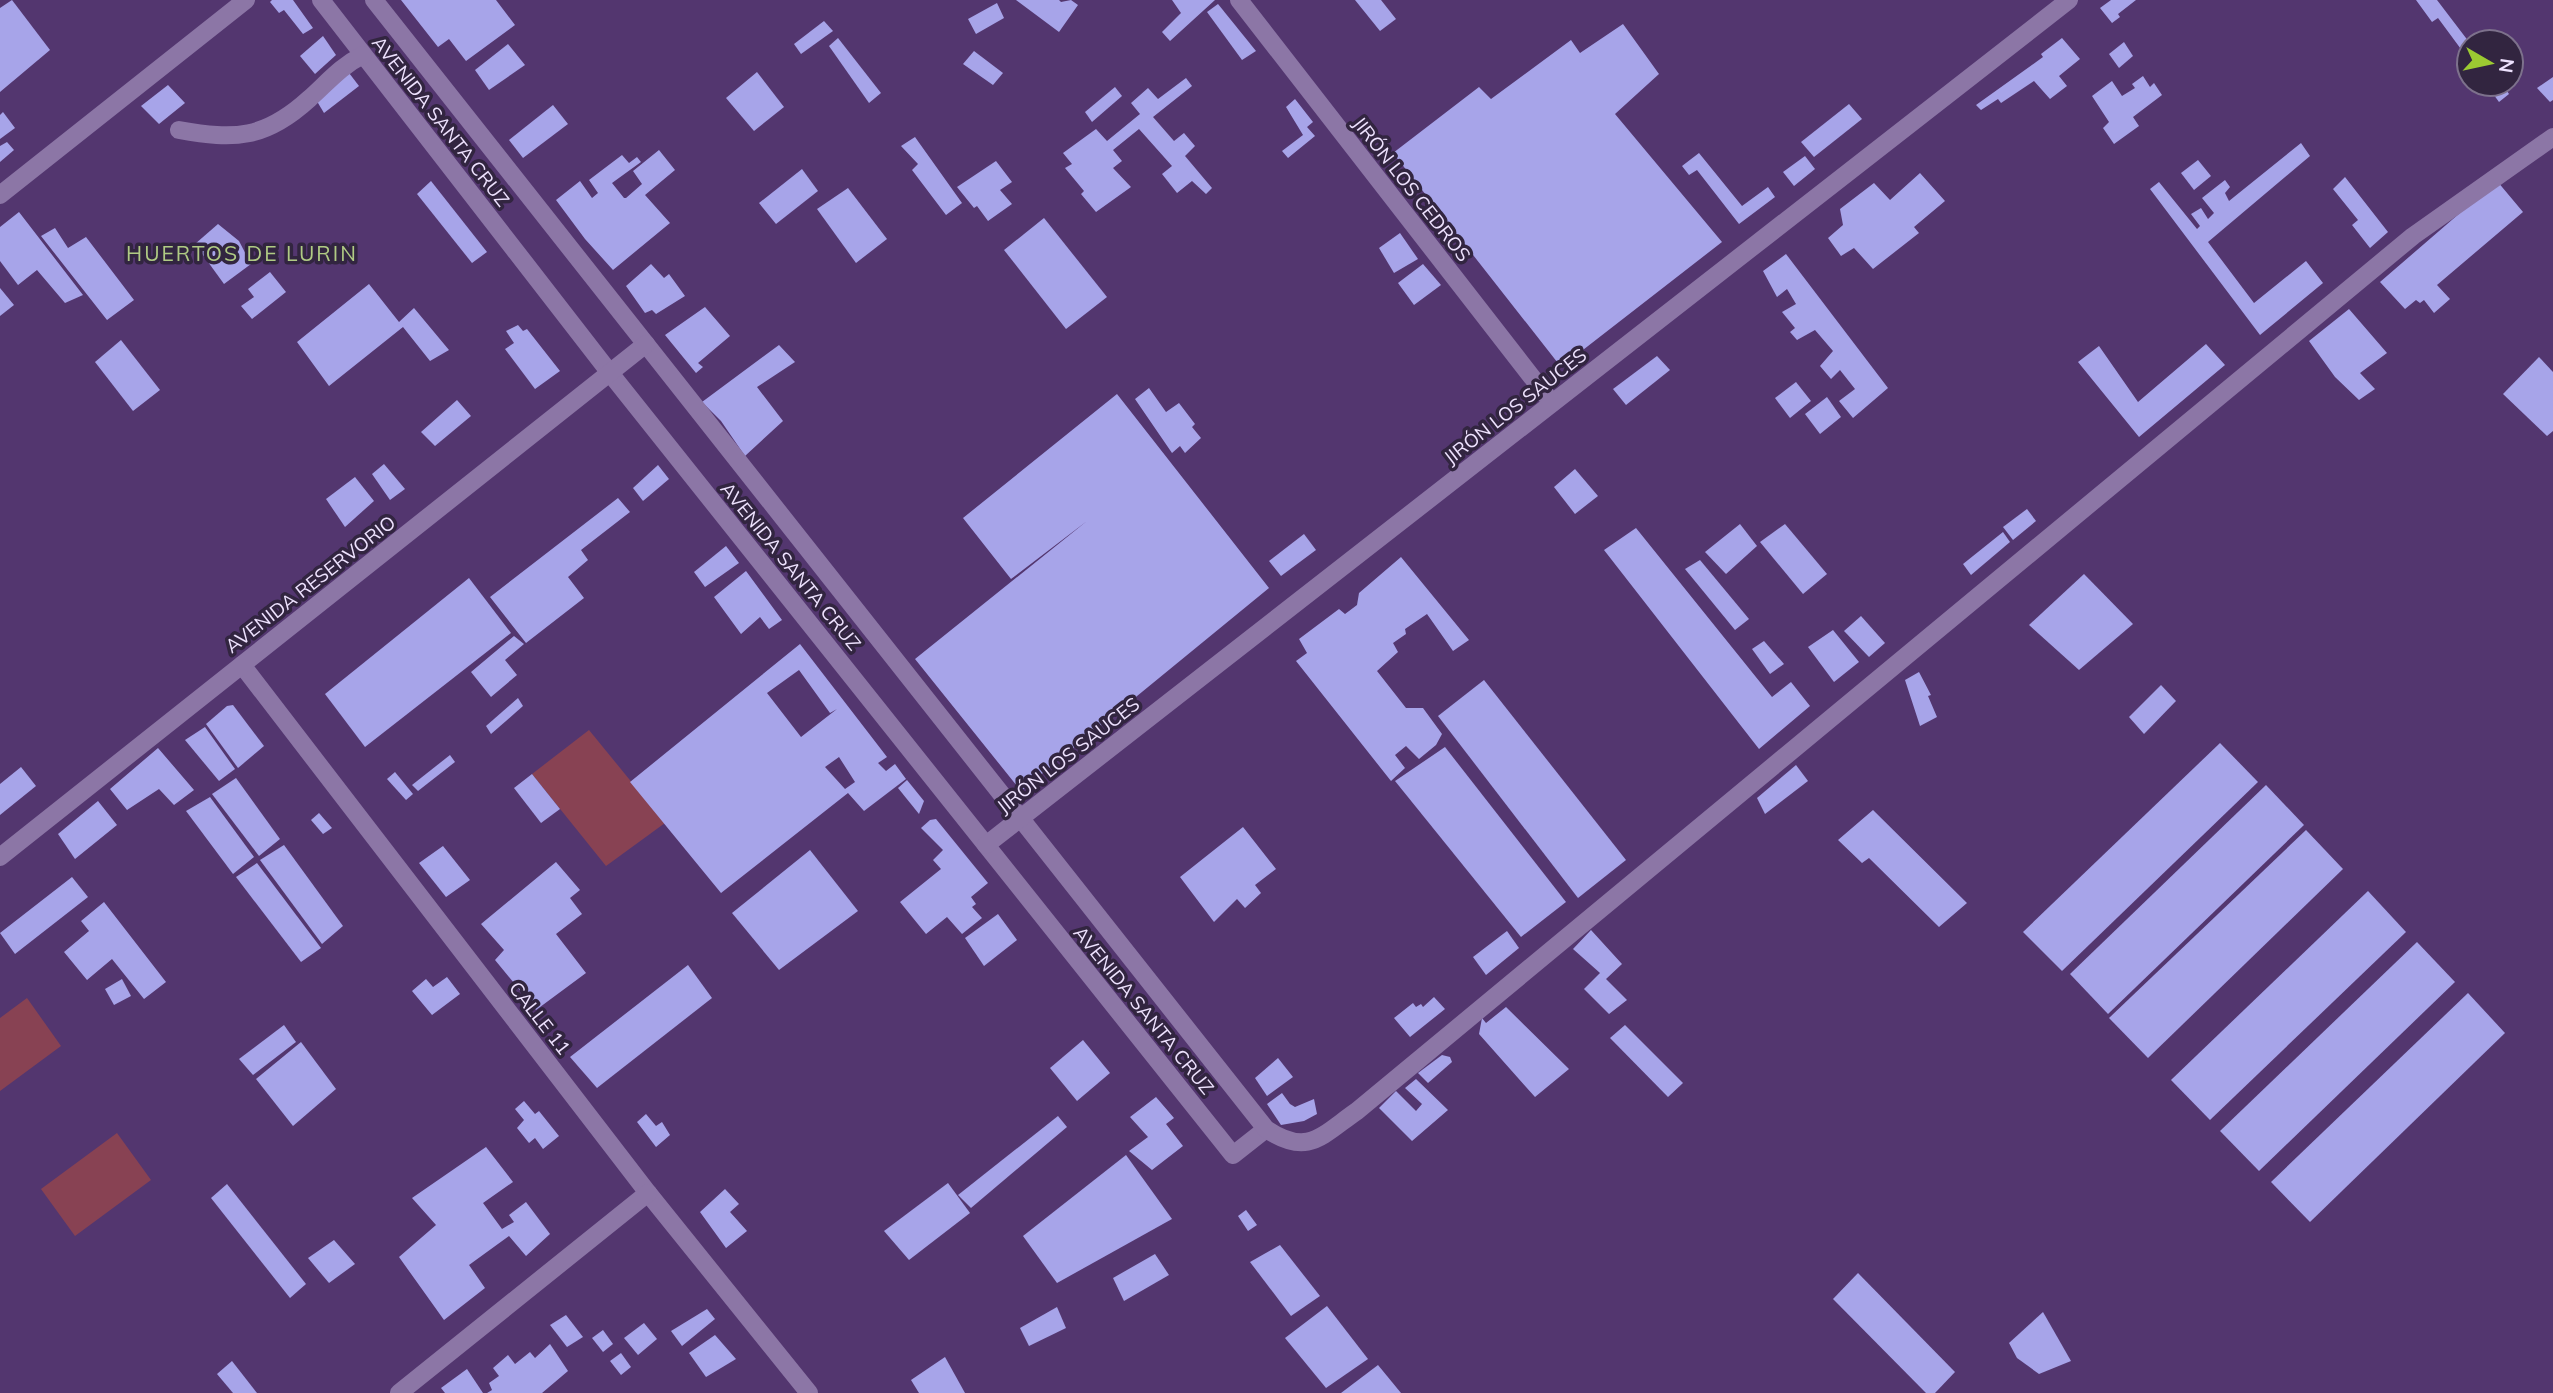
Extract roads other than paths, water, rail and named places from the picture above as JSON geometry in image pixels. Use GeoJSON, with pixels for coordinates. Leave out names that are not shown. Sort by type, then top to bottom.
{"type":"FeatureCollection","features":[{"type":"Feature","properties":{"kind":"street"},"geometry":{"type":"LineString","coordinates":[[0,195],[246,0]]}},
{"type":"Feature","properties":{"kind":"street","name":"AVENIDA SANTA CRUZ"},"geometry":{"type":"LineString","coordinates":[[321,0],[610,373],[1233,1155],[1266,1129],[374,0]]}},
{"type":"Feature","properties":{"kind":"street","name":"JIRÓN LOS CEDROS"},"geometry":{"type":"LineString","coordinates":[[1239,0],[1552,403]]}},
{"type":"Feature","properties":{"kind":"street","name":"JIRÓN LOS SAUCES"},"geometry":{"type":"LineString","coordinates":[[986,845],[2069,0]]}},
{"type":"Feature","properties":{"kind":"street"},"geometry":{"type":"LineString","coordinates":[[179,130],[226,137],[258,132],[307,101],[344,65],[363,55]]}},
{"type":"Feature","properties":{"kind":"street"},"geometry":{"type":"LineString","coordinates":[[1266,1129],[1280,1139],[1297,1144],[1313,1142],[1357,1111],[2413,236],[2553,137]]}},
{"type":"Feature","properties":{"kind":"street","name":"AVENIDA RESERVORIO"},"geometry":{"type":"LineString","coordinates":[[0,857],[646,344]]}},
{"type":"Feature","properties":{"kind":"street","name":"CALLE 11"},"geometry":{"type":"LineString","coordinates":[[242,665],[648,1193],[808,1393]]}},
{"type":"Feature","properties":{"kind":"street"},"geometry":{"type":"LineString","coordinates":[[399,1393],[648,1193]]}},
{"type":"Feature","properties":{"kind":"district","name":"HUERTOS DE LURIN"},"geometry":{"type":"Point","coordinates":[242,254]}}]}
